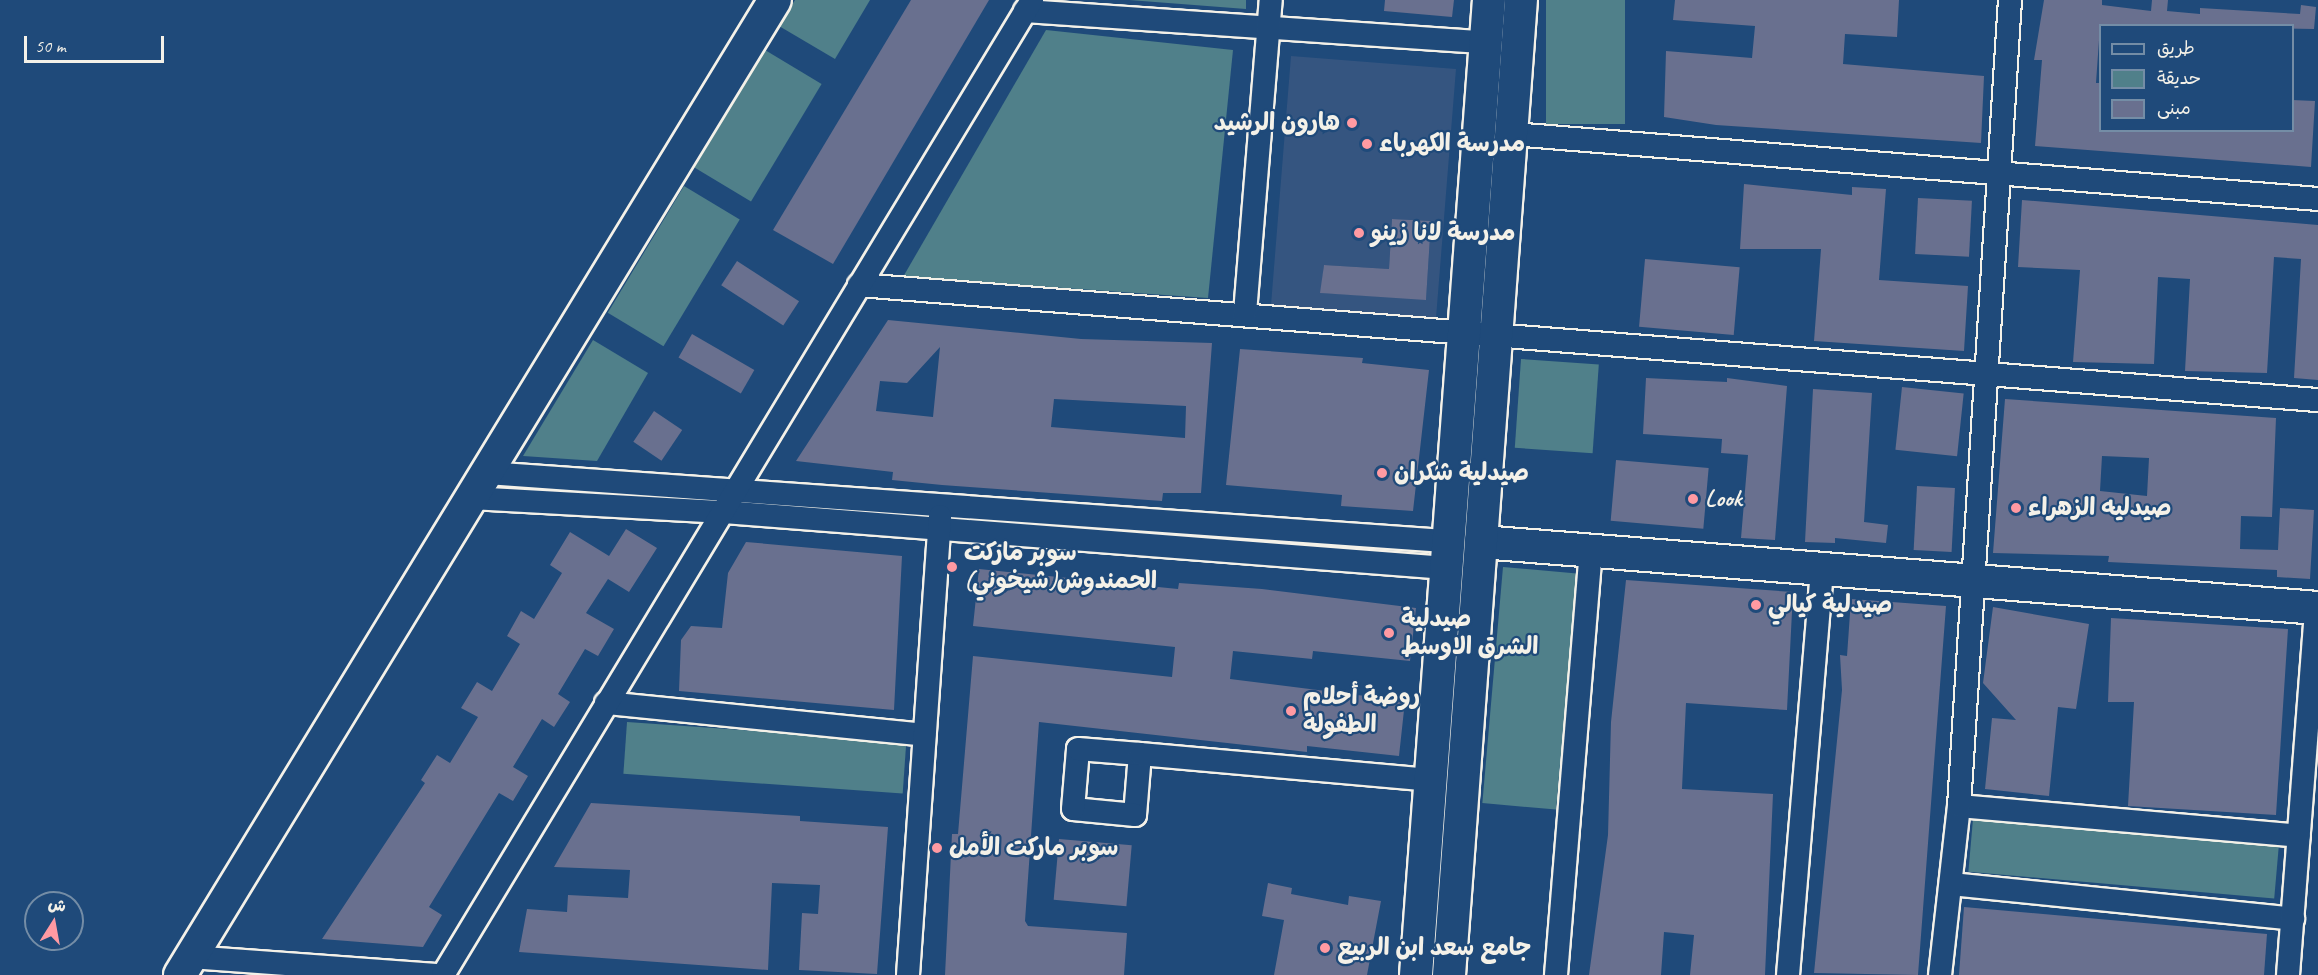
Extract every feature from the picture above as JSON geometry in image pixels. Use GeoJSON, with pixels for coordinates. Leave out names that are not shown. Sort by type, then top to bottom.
{"type":"FeatureCollection","features":[{"type":"Feature","properties":{"kind":"street"},"geometry":{"type":"LineString","coordinates":[[435,975],[186,966],[775,0]]}},
{"type":"Feature","properties":{"kind":"street"},"geometry":{"type":"LineString","coordinates":[[1245,313],[1271,0]]}},
{"type":"Feature","properties":{"kind":"street"},"geometry":{"type":"LineString","coordinates":[[1416,975],[1445,554],[1465,335],[1489,0]]}},
{"type":"Feature","properties":{"kind":"street"},"geometry":{"type":"LineString","coordinates":[[1449,975],[1521,0]]}},
{"type":"Feature","properties":{"kind":"street"},"geometry":{"type":"LineString","coordinates":[[1940,975],[1959,806],[1988,374],[1996,174],[2010,0]]}},
{"type":"Feature","properties":{"kind":"street"},"geometry":{"type":"LineString","coordinates":[[443,975],[1028,5],[1485,42]]}},
{"type":"Feature","properties":{"kind":"street"},"geometry":{"type":"LineString","coordinates":[[1512,134],[2318,200]]}},
{"type":"Feature","properties":{"kind":"street"},"geometry":{"type":"LineString","coordinates":[[859,285],[1245,313],[1465,335],[2318,400]]}},
{"type":"Feature","properties":{"kind":"street"},"geometry":{"type":"LineString","coordinates":[[479,486],[738,487],[941,502],[1445,554]]}},
{"type":"Feature","properties":{"kind":"street"},"geometry":{"type":"LineString","coordinates":[[479,486],[724,512],[939,529],[1445,554]]}},
{"type":"Feature","properties":{"kind":"street"},"geometry":{"type":"LineString","coordinates":[[908,975],[941,502]]}},
{"type":"Feature","properties":{"kind":"street"},"geometry":{"type":"LineString","coordinates":[[1480,542],[1974,577],[2317,608],[2288,975]]}},
{"type":"Feature","properties":{"kind":"street"},"geometry":{"type":"LineString","coordinates":[[1556,975],[1591,551]]}},
{"type":"Feature","properties":{"kind":"street"},"geometry":{"type":"LineString","coordinates":[[1788,975],[1822,567]]}},
{"type":"Feature","properties":{"kind":"street"},"geometry":{"type":"LineString","coordinates":[[606,703],[924,735]]}},
{"type":"Feature","properties":{"kind":"street"},"geometry":{"type":"LineString","coordinates":[[1140,754],[1430,780]]}},
{"type":"Feature","properties":{"kind":"street"},"geometry":{"type":"LineString","coordinates":[[1959,806],[2299,836]]}},
{"type":"Feature","properties":{"kind":"street"},"geometry":{"type":"LineString","coordinates":[[1951,884],[2292,919]]}},
{"type":"Feature","properties":{"kind":"shaded area","name":"مدرسة الكهرباء"},"geometry":{"type":"Polygon","coordinates":[[[1291,56],[1456,69],[1436,318],[1271,305],[1291,56]],[[1392,219],[1389,269],[1324,265],[1321,293],[1426,299],[1431,221],[1392,219]]]}},
{"type":"Feature","properties":{"kind":"green space"},"geometry":{"type":"Polygon","coordinates":[[[795,0],[870,0],[835,59],[779,26],[795,0]]]}},
{"type":"Feature","properties":{"kind":"green space"},"geometry":{"type":"Polygon","coordinates":[[[1129,0],[1246,0],[1246,9],[1129,0]]]}},
{"type":"Feature","properties":{"kind":"green space"},"geometry":{"type":"Polygon","coordinates":[[[1546,0],[1625,0],[1625,124],[1546,124],[1546,0]]]}},
{"type":"Feature","properties":{"kind":"green space"},"geometry":{"type":"Polygon","coordinates":[[[1046,30],[1233,50],[1208,298],[903,277],[1046,30]]]}},
{"type":"Feature","properties":{"kind":"green space"},"geometry":{"type":"Polygon","coordinates":[[[765,50],[822,84],[751,201],[694,167],[765,50]]]}},
{"type":"Feature","properties":{"kind":"green space"},"geometry":{"type":"Polygon","coordinates":[[[684,186],[740,219],[663,346],[608,313],[684,186]]]}},
{"type":"Feature","properties":{"kind":"green space"},"geometry":{"type":"Polygon","coordinates":[[[593,340],[648,373],[597,461],[523,456],[593,340]]]}},
{"type":"Feature","properties":{"kind":"green space"},"geometry":{"type":"Polygon","coordinates":[[[1521,359],[1599,364],[1593,453],[1515,448],[1521,359]]]}},
{"type":"Feature","properties":{"kind":"green space"},"geometry":{"type":"Polygon","coordinates":[[[1503,567],[1577,573],[1556,810],[1482,803],[1503,567]]]}},
{"type":"Feature","properties":{"kind":"green space"},"geometry":{"type":"Polygon","coordinates":[[[627,722],[906,742],[903,793],[623,774],[627,722]]]}},
{"type":"Feature","properties":{"kind":"green space"},"geometry":{"type":"Polygon","coordinates":[[[1973,819],[2279,846],[2274,899],[1968,872],[1973,819]]]}},
{"type":"Feature","properties":{"kind":"building"},"geometry":{"type":"Polygon","coordinates":[[[911,0],[989,0],[833,264],[773,230],[911,0]]]}},
{"type":"Feature","properties":{"kind":"building"},"geometry":{"type":"Polygon","coordinates":[[[1385,0],[1454,0],[1452,17],[1384,11],[1385,0]]]}},
{"type":"Feature","properties":{"kind":"building"},"geometry":{"type":"Polygon","coordinates":[[[1675,0],[1899,0],[1897,37],[1845,34],[1843,64],[1984,76],[1981,143],[1716,125],[1664,117],[1666,51],[1752,58],[1755,26],[1673,20],[1675,0]]]}},
{"type":"Feature","properties":{"kind":"building"},"geometry":{"type":"Polygon","coordinates":[[[2044,0],[2102,0],[2102,5],[2151,11],[2152,0],[2168,0],[2167,11],[2200,14],[2200,8],[2300,14],[2301,5],[2316,7],[2314,29],[2294,29],[2294,24],[2099,24],[2096,83],[2099,83],[2099,132],[2294,132],[2294,100],[2315,101],[2311,167],[2035,146],[2042,60],[2034,60],[2044,0]]]}},
{"type":"Feature","properties":{"kind":"building"},"geometry":{"type":"Polygon","coordinates":[[[1744,184],[1852,195],[1852,187],[1886,189],[1879,280],[1968,286],[1964,351],[1814,341],[1821,249],[1740,249],[1744,184]]]}},
{"type":"Feature","properties":{"kind":"building"},"geometry":{"type":"Polygon","coordinates":[[[1918,198],[1972,201],[1969,257],[1915,254],[1918,198]]]}},
{"type":"Feature","properties":{"kind":"building"},"geometry":{"type":"Polygon","coordinates":[[[2022,200],[2318,225],[2318,380],[2294,378],[2301,259],[2274,257],[2267,373],[2185,371],[2190,279],[2158,277],[2154,364],[2073,362],[2080,270],[2018,267],[2022,200]]]}},
{"type":"Feature","properties":{"kind":"building"},"geometry":{"type":"Polygon","coordinates":[[[1392,219],[1431,221],[1426,300],[1320,293],[1324,265],[1389,269],[1392,219]]]}},
{"type":"Feature","properties":{"kind":"building"},"geometry":{"type":"Polygon","coordinates":[[[1645,259],[1740,267],[1734,335],[1639,327],[1645,259]]]}},
{"type":"Feature","properties":{"kind":"building"},"geometry":{"type":"Polygon","coordinates":[[[737,261],[799,301],[783,326],[721,285],[737,261]]]}},
{"type":"Feature","properties":{"kind":"building"},"geometry":{"type":"Polygon","coordinates":[[[888,320],[1081,339],[1212,343],[1201,493],[1163,493],[1162,501],[942,485],[892,480],[893,472],[796,461],[888,320]],[[940,347],[907,383],[880,381],[876,411],[933,417],[940,347]],[[1054,399],[1051,427],[1185,438],[1186,406],[1054,399]]]}},
{"type":"Feature","properties":{"kind":"building"},"geometry":{"type":"Polygon","coordinates":[[[692,334],[754,370],[741,393],[678,357],[692,334]]]}},
{"type":"Feature","properties":{"kind":"building"},"geometry":{"type":"Polygon","coordinates":[[[1240,349],[1363,358],[1362,363],[1429,370],[1413,511],[1341,506],[1342,495],[1226,485],[1240,349]]]}},
{"type":"Feature","properties":{"kind":"building"},"geometry":{"type":"Polygon","coordinates":[[[1646,378],[1727,382],[1727,378],[1787,386],[1775,540],[1741,538],[1748,455],[1721,453],[1722,439],[1643,434],[1646,378]]]}},
{"type":"Feature","properties":{"kind":"building"},"geometry":{"type":"Polygon","coordinates":[[[1902,387],[1964,393],[1957,456],[1895,450],[1902,387]]]}},
{"type":"Feature","properties":{"kind":"building"},"geometry":{"type":"Polygon","coordinates":[[[1813,389],[1872,393],[1864,522],[1888,525],[1886,543],[1835,538],[1835,543],[1805,542],[1813,389]]]}},
{"type":"Feature","properties":{"kind":"building"},"geometry":{"type":"Polygon","coordinates":[[[2005,399],[2276,418],[2272,517],[2241,516],[2240,549],[2278,550],[2280,508],[2314,510],[2310,579],[2277,577],[2277,570],[2108,562],[2109,556],[1993,553],[2005,399]],[[2102,456],[2100,491],[2147,496],[2149,458],[2102,456]]]}},
{"type":"Feature","properties":{"kind":"building"},"geometry":{"type":"Polygon","coordinates":[[[654,411],[682,430],[661,461],[633,442],[654,411]]]}},
{"type":"Feature","properties":{"kind":"building"},"geometry":{"type":"Polygon","coordinates":[[[1616,460],[1709,468],[1703,529],[1611,521],[1616,460]]]}},
{"type":"Feature","properties":{"kind":"building"},"geometry":{"type":"Polygon","coordinates":[[[1917,486],[1955,488],[1952,552],[1914,550],[1917,486]]]}},
{"type":"Feature","properties":{"kind":"building"},"geometry":{"type":"Polygon","coordinates":[[[626,529],[657,548],[629,592],[608,579],[586,613],[614,629],[598,656],[585,649],[558,694],[570,702],[554,727],[542,719],[513,767],[528,776],[513,801],[499,793],[429,907],[442,915],[423,947],[322,939],[425,783],[421,780],[437,755],[450,763],[478,717],[461,708],[477,682],[492,691],[520,644],[507,636],[521,611],[534,619],[562,573],[550,565],[570,532],[609,556],[626,529]]]}},
{"type":"Feature","properties":{"kind":"building"},"geometry":{"type":"Polygon","coordinates":[[[746,542],[902,556],[894,710],[679,691],[681,640],[691,626],[722,628],[728,573],[746,542]]]}},
{"type":"Feature","properties":{"kind":"building"},"geometry":{"type":"Polygon","coordinates":[[[979,569],[1178,589],[1179,583],[1262,589],[1416,608],[1410,661],[1313,651],[1312,659],[1233,651],[1230,679],[1405,701],[1399,756],[1307,746],[1307,752],[1039,722],[1025,921],[1028,926],[1127,933],[1124,975],[945,975],[952,834],[958,834],[973,656],[1172,677],[1175,647],[973,626],[979,569]]]}},
{"type":"Feature","properties":{"kind":"building"},"geometry":{"type":"Polygon","coordinates":[[[1626,580],[1793,592],[1787,710],[1686,703],[1682,789],[1773,794],[1765,975],[1690,975],[1694,935],[1664,932],[1661,975],[1589,975],[1608,835],[1611,722],[1626,580]]]}},
{"type":"Feature","properties":{"kind":"building"},"geometry":{"type":"Polygon","coordinates":[[[1851,599],[1946,606],[1918,975],[1814,973],[1842,690],[1840,655],[1847,656],[1851,599]]]}},
{"type":"Feature","properties":{"kind":"building"},"geometry":{"type":"Polygon","coordinates":[[[1993,607],[2089,624],[2076,709],[2058,707],[2049,796],[1985,789],[1992,718],[2016,720],[1983,683],[1993,607]]]}},
{"type":"Feature","properties":{"kind":"building"},"geometry":{"type":"Polygon","coordinates":[[[2111,618],[2288,629],[2276,815],[2128,806],[2134,702],[2108,702],[2111,618]]]}},
{"type":"Feature","properties":{"kind":"building"},"geometry":{"type":"Polygon","coordinates":[[[591,803],[800,816],[800,821],[888,827],[877,974],[799,970],[802,913],[818,914],[820,885],[772,883],[768,970],[519,952],[527,909],[567,912],[568,895],[628,898],[630,870],[554,867],[591,803]]]}},
{"type":"Feature","properties":{"kind":"building"},"geometry":{"type":"Polygon","coordinates":[[[1059,839],[1132,845],[1126,906],[1054,900],[1059,839]]]}},
{"type":"Feature","properties":{"kind":"building","name":"جامع سعد ابن الربيع"},"geometry":{"type":"Polygon","coordinates":[[[1268,883],[1292,888],[1291,894],[1348,905],[1349,896],[1381,901],[1367,975],[1274,975],[1284,920],[1262,916],[1268,883]]]}},
{"type":"Feature","properties":{"kind":"building"},"geometry":{"type":"Polygon","coordinates":[[[1964,907],[2267,934],[2264,975],[1959,975],[1964,907]]]}},
{"type":"Feature","properties":{"kind":"place","name":"هارون الرشيد"},"geometry":{"type":"Point","coordinates":[1352,123]}},
{"type":"Feature","properties":{"kind":"place","name":"مدرسة الكهرباء"},"geometry":{"type":"Point","coordinates":[1367,144]}},
{"type":"Feature","properties":{"kind":"place","name":"مدرسة لانا زينو"},"geometry":{"type":"Point","coordinates":[1359,233]}},
{"type":"Feature","properties":{"kind":"place","name":"صيدلية شكران"},"geometry":{"type":"Point","coordinates":[1382,473]}},
{"type":"Feature","properties":{"kind":"place","name":"Look"},"geometry":{"type":"Point","coordinates":[1693,499]}},
{"type":"Feature","properties":{"kind":"place","name":"صيدليه الزهراء"},"geometry":{"type":"Point","coordinates":[2016,508]}},
{"type":"Feature","properties":{"kind":"place","name":"سوبر ماركت الحمندوش(شيخوني)"},"geometry":{"type":"Point","coordinates":[952,567]}},
{"type":"Feature","properties":{"kind":"place","name":"صيدلية كيالي"},"geometry":{"type":"Point","coordinates":[1756,605]}},
{"type":"Feature","properties":{"kind":"place","name":"صيدلية الشرق الاوسط"},"geometry":{"type":"Point","coordinates":[1389,633]}},
{"type":"Feature","properties":{"kind":"place","name":"روضة أحلام الطفولة"},"geometry":{"type":"Point","coordinates":[1291,711]}},
{"type":"Feature","properties":{"kind":"place","name":"سوبر ماركت الأمل"},"geometry":{"type":"Point","coordinates":[937,848]}},
{"type":"Feature","properties":{"kind":"place","name":"جامع سعد ابن الربيع"},"geometry":{"type":"Point","coordinates":[1325,948]}}]}
